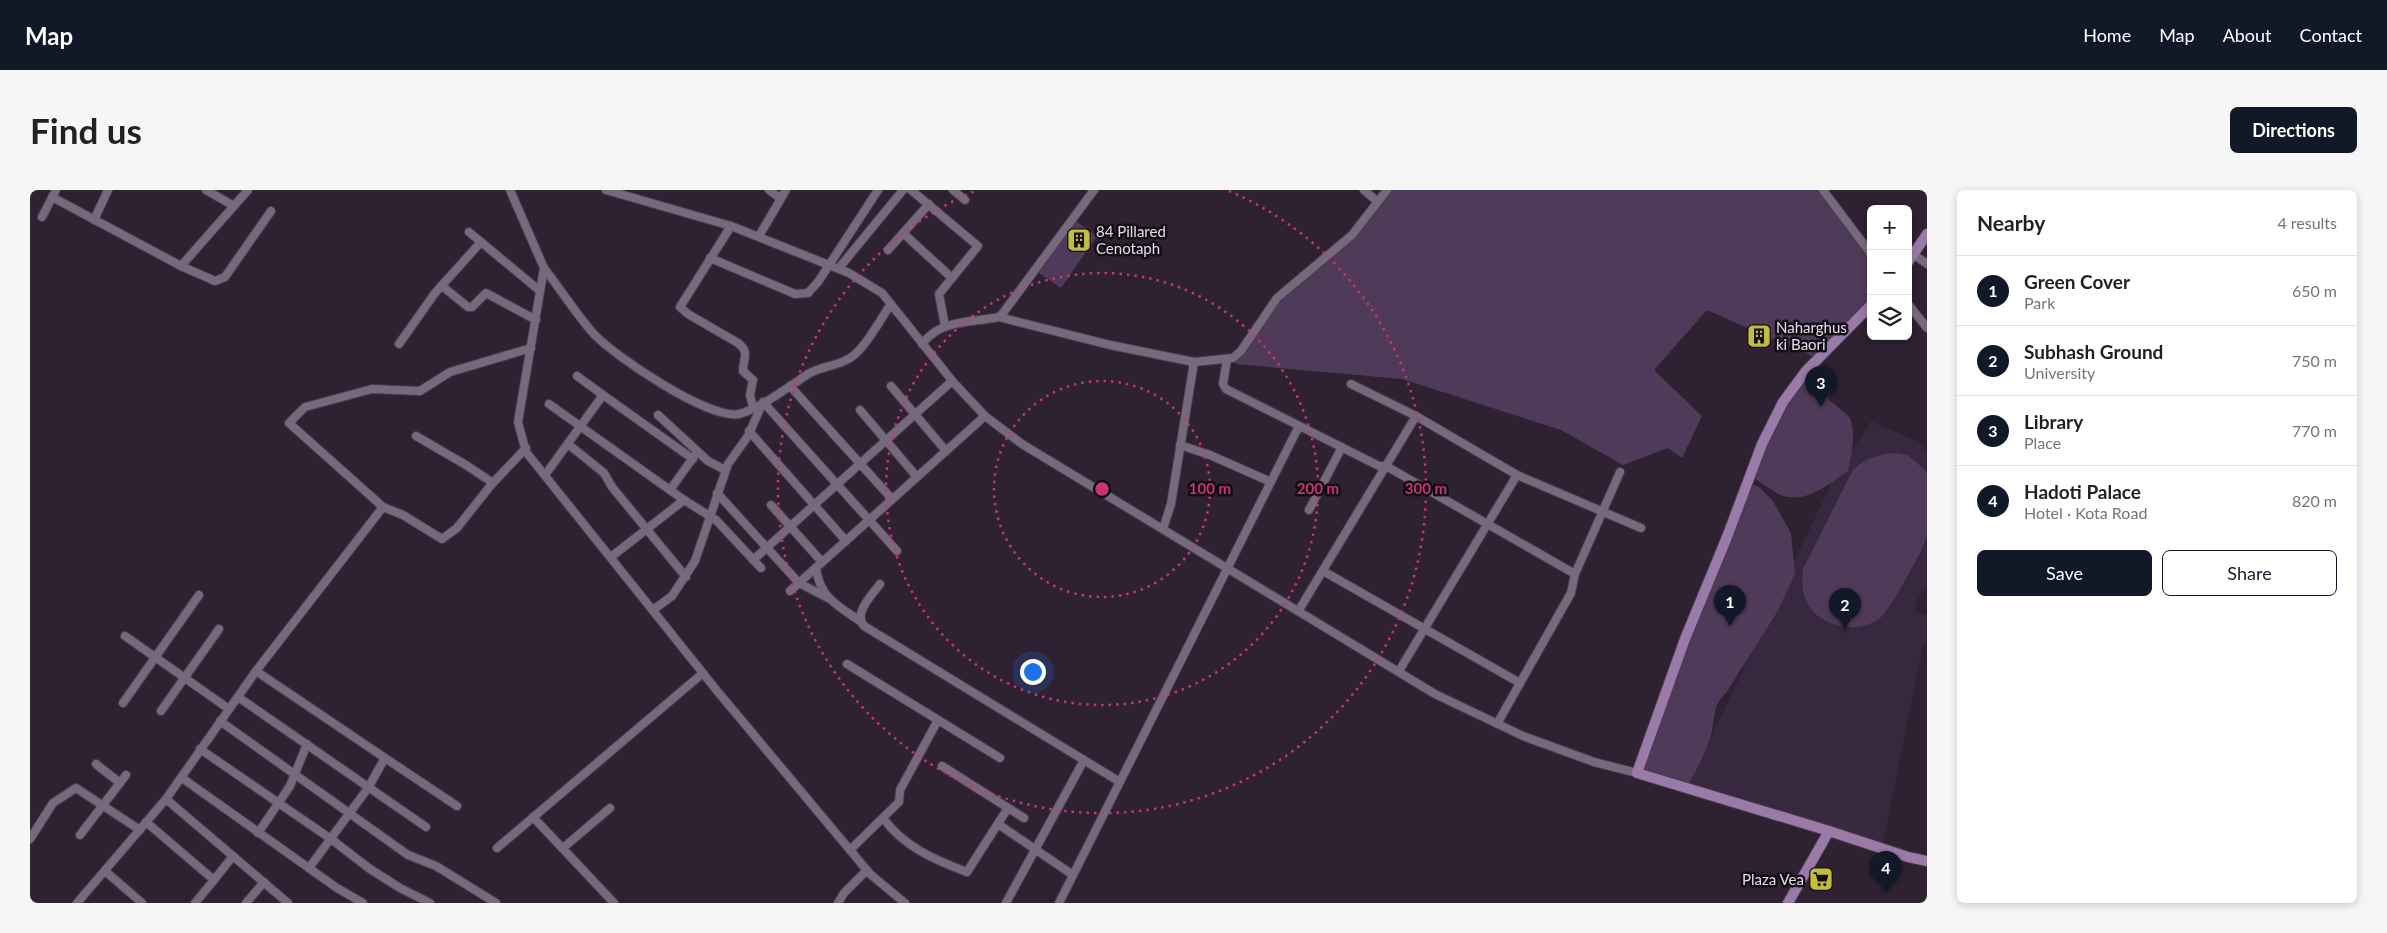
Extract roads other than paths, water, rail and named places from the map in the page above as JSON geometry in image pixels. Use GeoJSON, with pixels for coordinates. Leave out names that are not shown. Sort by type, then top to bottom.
{"type":"FeatureCollection","features":[{"type":"Feature","properties":{"kind":"main road"},"geometry":{"type":"LineString","coordinates":[[1912,256],[1927,234]]}},
{"type":"Feature","properties":{"kind":"main road"},"geometry":{"type":"LineString","coordinates":[[1867,310],[1806,371],[1783,402],[1762,444],[1727,537],[1684,639],[1637,773],[1862,843],[1927,860]]}},
{"type":"Feature","properties":{"kind":"main road"},"geometry":{"type":"LineString","coordinates":[[1788,903],[1828,831]]}},
{"type":"Feature","properties":{"kind":"street"},"geometry":{"type":"LineString","coordinates":[[94,220],[108,190]]}},
{"type":"Feature","properties":{"kind":"street"},"geometry":{"type":"LineString","coordinates":[[206,190],[234,206]]}},
{"type":"Feature","properties":{"kind":"street"},"geometry":{"type":"LineString","coordinates":[[181,266],[248,190]]}},
{"type":"Feature","properties":{"kind":"street"},"geometry":{"type":"LineString","coordinates":[[510,190],[544,268],[593,333],[628,363],[685,396],[723,414],[739,414],[763,402],[816,369],[850,358],[858,350],[891,304]]}},
{"type":"Feature","properties":{"kind":"street"},"geometry":{"type":"LineString","coordinates":[[606,190],[620,192],[731,226],[839,268],[882,293],[952,381],[985,416],[1022,444],[1435,694],[1523,736],[1594,762],[1637,773]]}},
{"type":"Feature","properties":{"kind":"street"},"geometry":{"type":"LineString","coordinates":[[768,190],[780,198]]}},
{"type":"Feature","properties":{"kind":"street"},"geometry":{"type":"LineString","coordinates":[[759,236],[786,190]]}},
{"type":"Feature","properties":{"kind":"street"},"geometry":{"type":"LineString","coordinates":[[839,268],[903,190]]}},
{"type":"Feature","properties":{"kind":"street"},"geometry":{"type":"LineString","coordinates":[[911,190],[978,246],[939,294],[945,326]]}},
{"type":"Feature","properties":{"kind":"street"},"geometry":{"type":"LineString","coordinates":[[953,190],[965,200]]}},
{"type":"Feature","properties":{"kind":"street"},"geometry":{"type":"LineString","coordinates":[[998,317],[1094,190]]}},
{"type":"Feature","properties":{"kind":"street"},"geometry":{"type":"LineString","coordinates":[[1364,190],[1378,202]]}},
{"type":"Feature","properties":{"kind":"street"},"geometry":{"type":"LineString","coordinates":[[922,344],[930,334],[956,322],[998,317],[1101,343],[1194,362],[1233,358],[1241,351],[1277,298],[1352,235],[1387,190]]}},
{"type":"Feature","properties":{"kind":"street"},"geometry":{"type":"LineString","coordinates":[[1823,190],[1868,250]]}},
{"type":"Feature","properties":{"kind":"street"},"geometry":{"type":"LineString","coordinates":[[710,258],[795,294],[802,295],[812,290],[875,191]]}},
{"type":"Feature","properties":{"kind":"street"},"geometry":{"type":"LineString","coordinates":[[42,217],[54,194],[94,220],[181,266],[215,281],[225,277],[271,210]]}},
{"type":"Feature","properties":{"kind":"street"},"geometry":{"type":"LineString","coordinates":[[888,250],[929,204]]}},
{"type":"Feature","properties":{"kind":"street"},"geometry":{"type":"LineString","coordinates":[[731,226],[684,299],[680,309],[738,343],[744,349],[746,357],[743,370],[753,380],[750,395],[753,407]]}},
{"type":"Feature","properties":{"kind":"street"},"geometry":{"type":"LineString","coordinates":[[469,232],[540,291]]}},
{"type":"Feature","properties":{"kind":"street"},"geometry":{"type":"LineString","coordinates":[[903,233],[952,278]]}},
{"type":"Feature","properties":{"kind":"street"},"geometry":{"type":"LineString","coordinates":[[399,344],[442,286],[481,242]]}},
{"type":"Feature","properties":{"kind":"street"},"geometry":{"type":"LineString","coordinates":[[1912,258],[1927,264]]}},
{"type":"Feature","properties":{"kind":"street"},"geometry":{"type":"LineString","coordinates":[[544,268],[518,422],[526,448],[545,475],[703,673],[850,850],[867,870],[905,903]]}},
{"type":"Feature","properties":{"kind":"street"},"geometry":{"type":"LineString","coordinates":[[442,286],[468,307],[472,308],[486,294],[536,320]]}},
{"type":"Feature","properties":{"kind":"street"},"geometry":{"type":"LineString","coordinates":[[1912,309],[1927,328]]}},
{"type":"Feature","properties":{"kind":"street"},"geometry":{"type":"LineString","coordinates":[[526,448],[493,483],[457,528],[442,539],[403,515],[383,507],[289,423],[305,407],[372,389],[420,391],[450,372],[531,348]]}},
{"type":"Feature","properties":{"kind":"street"},"geometry":{"type":"LineString","coordinates":[[1227,359],[1223,384],[1226,389],[1379,466],[1386,466],[1575,574]]}},
{"type":"Feature","properties":{"kind":"street"},"geometry":{"type":"LineString","coordinates":[[1163,529],[1171,504],[1194,362]]}},
{"type":"Feature","properties":{"kind":"street"},"geometry":{"type":"LineString","coordinates":[[577,376],[693,459]]}},
{"type":"Feature","properties":{"kind":"street"},"geometry":{"type":"LineString","coordinates":[[753,560],[952,381]]}},
{"type":"Feature","properties":{"kind":"street"},"geometry":{"type":"LineString","coordinates":[[1351,384],[1416,416],[1517,475],[1641,528]]}},
{"type":"Feature","properties":{"kind":"street"},"geometry":{"type":"LineString","coordinates":[[790,386],[892,500]]}},
{"type":"Feature","properties":{"kind":"street"},"geometry":{"type":"LineString","coordinates":[[891,386],[946,451]]}},
{"type":"Feature","properties":{"kind":"street"},"geometry":{"type":"LineString","coordinates":[[545,475],[603,395]]}},
{"type":"Feature","properties":{"kind":"street"},"geometry":{"type":"LineString","coordinates":[[653,610],[672,596],[695,561],[725,470],[749,431],[763,402]]}},
{"type":"Feature","properties":{"kind":"street"},"geometry":{"type":"LineString","coordinates":[[763,402],[897,551]]}},
{"type":"Feature","properties":{"kind":"street"},"geometry":{"type":"LineString","coordinates":[[549,404],[684,500],[710,516],[761,568]]}},
{"type":"Feature","properties":{"kind":"street"},"geometry":{"type":"LineString","coordinates":[[860,410],[917,477]]}},
{"type":"Feature","properties":{"kind":"street"},"geometry":{"type":"LineString","coordinates":[[658,415],[708,461],[725,470]]}},
{"type":"Feature","properties":{"kind":"street"},"geometry":{"type":"LineString","coordinates":[[790,591],[985,416]]}},
{"type":"Feature","properties":{"kind":"street"},"geometry":{"type":"LineString","coordinates":[[1299,610],[1416,416]]}},
{"type":"Feature","properties":{"kind":"street"},"geometry":{"type":"LineString","coordinates":[[1059,903],[1299,426]]}},
{"type":"Feature","properties":{"kind":"street"},"geometry":{"type":"LineString","coordinates":[[749,431],[813,507],[846,541]]}},
{"type":"Feature","properties":{"kind":"street"},"geometry":{"type":"LineString","coordinates":[[416,436],[493,483]]}},
{"type":"Feature","properties":{"kind":"street"},"geometry":{"type":"LineString","coordinates":[[568,444],[604,473],[612,486],[686,577]]}},
{"type":"Feature","properties":{"kind":"street"},"geometry":{"type":"LineString","coordinates":[[1180,445],[1210,455],[1270,482]]}},
{"type":"Feature","properties":{"kind":"street"},"geometry":{"type":"LineString","coordinates":[[1309,510],[1342,447]]}},
{"type":"Feature","properties":{"kind":"street"},"geometry":{"type":"LineString","coordinates":[[670,490],[698,451]]}},
{"type":"Feature","properties":{"kind":"street"},"geometry":{"type":"LineString","coordinates":[[1497,724],[1571,593],[1575,574],[1620,472]]}},
{"type":"Feature","properties":{"kind":"street"},"geometry":{"type":"LineString","coordinates":[[1399,671],[1517,475]]}},
{"type":"Feature","properties":{"kind":"street"},"geometry":{"type":"LineString","coordinates":[[717,493],[799,583],[830,599],[864,626],[1120,782]]}},
{"type":"Feature","properties":{"kind":"street"},"geometry":{"type":"LineString","coordinates":[[610,557],[684,500]]}},
{"type":"Feature","properties":{"kind":"street"},"geometry":{"type":"LineString","coordinates":[[771,505],[791,527],[819,565],[817,582],[830,599]]}},
{"type":"Feature","properties":{"kind":"street"},"geometry":{"type":"LineString","coordinates":[[78,902],[166,799],[256,671],[383,507]]}},
{"type":"Feature","properties":{"kind":"street"},"geometry":{"type":"LineString","coordinates":[[1323,571],[1520,683]]}},
{"type":"Feature","properties":{"kind":"street"},"geometry":{"type":"LineString","coordinates":[[860,621],[864,605],[880,584]]}},
{"type":"Feature","properties":{"kind":"street"},"geometry":{"type":"LineString","coordinates":[[123,703],[198,595]]}},
{"type":"Feature","properties":{"kind":"street"},"geometry":{"type":"LineString","coordinates":[[161,711],[219,629]]}},
{"type":"Feature","properties":{"kind":"street"},"geometry":{"type":"LineString","coordinates":[[125,636],[229,709]]}},
{"type":"Feature","properties":{"kind":"street"},"geometry":{"type":"LineString","coordinates":[[847,664],[1000,758]]}},
{"type":"Feature","properties":{"kind":"street"},"geometry":{"type":"LineString","coordinates":[[256,671],[457,806]]}},
{"type":"Feature","properties":{"kind":"street"},"geometry":{"type":"LineString","coordinates":[[497,848],[703,673]]}},
{"type":"Feature","properties":{"kind":"street"},"geometry":{"type":"LineString","coordinates":[[238,697],[426,827]]}},
{"type":"Feature","properties":{"kind":"street"},"geometry":{"type":"LineString","coordinates":[[850,850],[899,802],[900,790],[938,720]]}},
{"type":"Feature","properties":{"kind":"street"},"geometry":{"type":"LineString","coordinates":[[220,722],[408,854],[436,866],[496,903]]}},
{"type":"Feature","properties":{"kind":"street"},"geometry":{"type":"LineString","coordinates":[[258,833],[295,775],[307,744]]}},
{"type":"Feature","properties":{"kind":"street"},"geometry":{"type":"LineString","coordinates":[[200,749],[400,888],[430,903]]}},
{"type":"Feature","properties":{"kind":"street"},"geometry":{"type":"LineString","coordinates":[[309,868],[368,788],[385,758]]}},
{"type":"Feature","properties":{"kind":"street"},"geometry":{"type":"LineString","coordinates":[[1006,903],[1084,760]]}},
{"type":"Feature","properties":{"kind":"street"},"geometry":{"type":"LineString","coordinates":[[96,764],[120,783]]}},
{"type":"Feature","properties":{"kind":"street"},"geometry":{"type":"LineString","coordinates":[[942,766],[1024,818]]}},
{"type":"Feature","properties":{"kind":"street"},"geometry":{"type":"LineString","coordinates":[[80,835],[126,774]]}},
{"type":"Feature","properties":{"kind":"street"},"geometry":{"type":"LineString","coordinates":[[182,778],[337,888],[363,903]]}},
{"type":"Feature","properties":{"kind":"street"},"geometry":{"type":"LineString","coordinates":[[30,839],[53,803],[76,788],[140,830]]}},
{"type":"Feature","properties":{"kind":"street"},"geometry":{"type":"LineString","coordinates":[[166,799],[288,903]]}},
{"type":"Feature","properties":{"kind":"street"},"geometry":{"type":"LineString","coordinates":[[562,848],[610,808]]}},
{"type":"Feature","properties":{"kind":"street"},"geometry":{"type":"LineString","coordinates":[[883,818],[914,848],[926,856],[967,872],[1008,808]]}},
{"type":"Feature","properties":{"kind":"street"},"geometry":{"type":"LineString","coordinates":[[533,817],[614,903]]}},
{"type":"Feature","properties":{"kind":"street"},"geometry":{"type":"LineString","coordinates":[[146,822],[214,880]]}},
{"type":"Feature","properties":{"kind":"street"},"geometry":{"type":"LineString","coordinates":[[998,824],[1073,875]]}},
{"type":"Feature","properties":{"kind":"street"},"geometry":{"type":"LineString","coordinates":[[195,903],[233,856]]}},
{"type":"Feature","properties":{"kind":"street"},"geometry":{"type":"LineString","coordinates":[[838,903],[844,893],[867,870]]}},
{"type":"Feature","properties":{"kind":"street"},"geometry":{"type":"LineString","coordinates":[[105,871],[142,903]]}},
{"type":"Feature","properties":{"kind":"street"},"geometry":{"type":"LineString","coordinates":[[246,903],[264,882]]}},
{"type":"Feature","properties":{"kind":"place","name":"84 Pillared Cenotaph"},"geometry":{"type":"Point","coordinates":[1079,240]}},
{"type":"Feature","properties":{"kind":"place","name":"Naharghus ki Baori"},"geometry":{"type":"Point","coordinates":[1759,336]}},
{"type":"Feature","properties":{"kind":"place","name":"Library"},"geometry":{"type":"Point","coordinates":[1821,407]}},
{"type":"Feature","properties":{"kind":"place","name":"Green Cover"},"geometry":{"type":"Point","coordinates":[1730,626]}},
{"type":"Feature","properties":{"kind":"place","name":"Subhash Ground"},"geometry":{"type":"Point","coordinates":[1845,629]}},
{"type":"Feature","properties":{"kind":"place","name":"Plaza Vea"},"geometry":{"type":"Point","coordinates":[1821,879]}},
{"type":"Feature","properties":{"kind":"place","name":"Hadoti Palace"},"geometry":{"type":"Point","coordinates":[1886,892]}}]}
